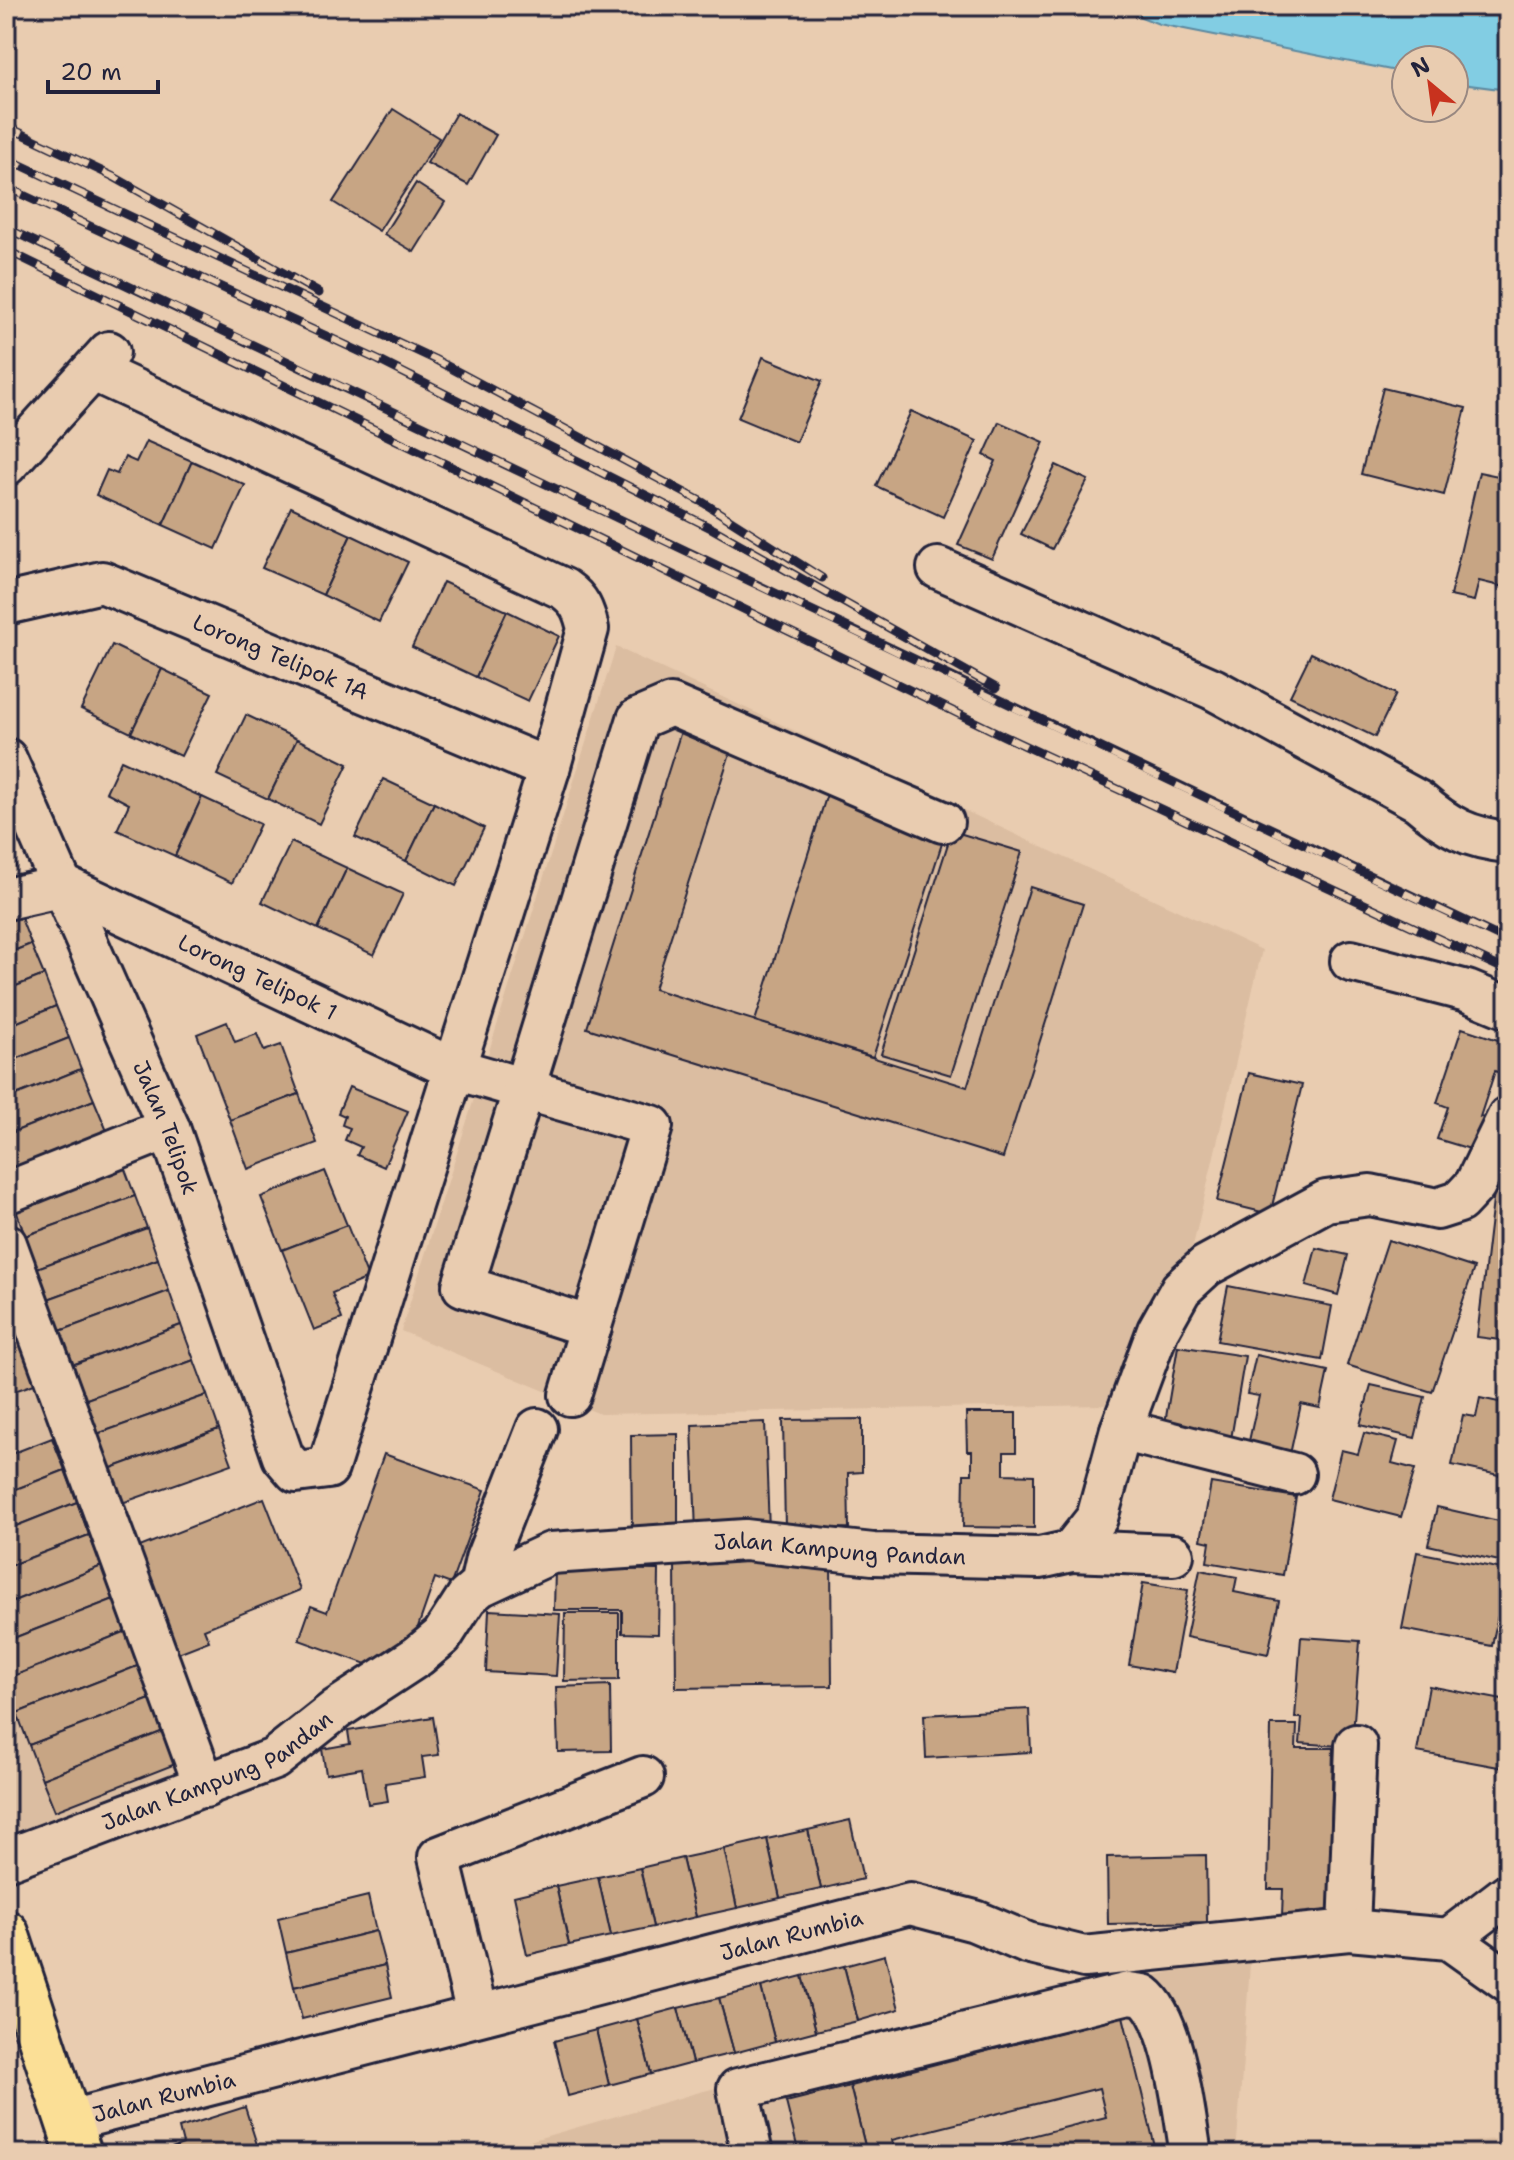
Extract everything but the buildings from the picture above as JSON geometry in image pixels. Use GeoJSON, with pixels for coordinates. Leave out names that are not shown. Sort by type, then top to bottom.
{"type":"FeatureCollection","features":[{"type":"Feature","properties":{"kind":"main road"},"geometry":{"type":"LineString","coordinates":[[6,1933],[74,2137]]}},
{"type":"Feature","properties":{"kind":"street"},"geometry":{"type":"LineString","coordinates":[[6,465],[102,362],[576,597],[585,612],[588,629],[549,769],[452,1068]]}},
{"type":"Feature","properties":{"kind":"street"},"geometry":{"type":"LineString","coordinates":[[938,568],[1213,689],[1418,801],[1442,822],[1477,839],[1508,842]]}},
{"type":"Feature","properties":{"kind":"street","name":"Lorong Telipok 1A"},"geometry":{"type":"LineString","coordinates":[[6,604],[102,582],[549,769]]}},
{"type":"Feature","properties":{"kind":"street"},"geometry":{"type":"LineString","coordinates":[[570,1395],[591,1327],[463,1286],[638,719],[671,705],[943,822]]}},
{"type":"Feature","properties":{"kind":"street","name":"Jalan Telipok"},"geometry":{"type":"LineString","coordinates":[[6,759],[169,1128],[283,1457],[296,1472],[328,1468],[452,1068]]}},
{"type":"Feature","properties":{"kind":"street"},"geometry":{"type":"LineString","coordinates":[[6,899],[64,886]]}},
{"type":"Feature","properties":{"kind":"street","name":"Lorong Telipok 1"},"geometry":{"type":"LineString","coordinates":[[64,886],[452,1068],[652,1126],[591,1327]]}},
{"type":"Feature","properties":{"kind":"street"},"geometry":{"type":"LineString","coordinates":[[1351,961],[1467,991],[1508,1008]]}},
{"type":"Feature","properties":{"kind":"street"},"geometry":{"type":"LineString","coordinates":[[1071,1551],[1097,1518],[1121,1430],[1158,1330],[1181,1289],[1206,1266],[1326,1201],[1370,1195],[1437,1209],[1459,1202],[1475,1185],[1508,1117]]}},
{"type":"Feature","properties":{"kind":"street"},"geometry":{"type":"LineString","coordinates":[[6,1193],[169,1128]]}},
{"type":"Feature","properties":{"kind":"street"},"geometry":{"type":"LineString","coordinates":[[6,1244],[205,1787]]}},
{"type":"Feature","properties":{"kind":"street"},"geometry":{"type":"LineString","coordinates":[[480,1586],[486,1559],[537,1429]]}},
{"type":"Feature","properties":{"kind":"street"},"geometry":{"type":"LineString","coordinates":[[1121,1430],[1294,1474]]}},
{"type":"Feature","properties":{"kind":"street","name":"Jalan Kampung Pandan"},"geometry":{"type":"LineString","coordinates":[[6,1860],[274,1759],[337,1709],[418,1656],[442,1636],[467,1597],[480,1586],[551,1553],[745,1540],[873,1554],[1040,1558],[1071,1551],[1173,1555]]}},
{"type":"Feature","properties":{"kind":"street"},"geometry":{"type":"LineString","coordinates":[[1349,1930],[1356,1745]]}},
{"type":"Feature","properties":{"kind":"street"},"geometry":{"type":"LineString","coordinates":[[477,2014],[439,1857],[643,1777]]}},
{"type":"Feature","properties":{"kind":"street"},"geometry":{"type":"LineString","coordinates":[[1508,1894],[1449,1939],[1508,1981]]}},
{"type":"Feature","properties":{"kind":"street","name":"Jalan Rumbia"},"geometry":{"type":"LineString","coordinates":[[74,2137],[477,2014],[910,1904],[975,1921],[1027,1943],[1084,1957],[1349,1930],[1449,1939]]}},
{"type":"Feature","properties":{"kind":"street"},"geometry":{"type":"LineString","coordinates":[[752,2154],[738,2089],[1129,1993],[1143,1995],[1158,2013],[1174,2063],[1191,2154]]}},
{"type":"Feature","properties":{"kind":"shaded area"},"geometry":{"type":"Polygon","coordinates":[[[616,647],[1262,950],[1193,1246],[1163,1276],[1105,1405],[600,1414],[401,1331],[616,647]]]}},
{"type":"Feature","properties":{"kind":"shaded area"},"geometry":{"type":"Polygon","coordinates":[[[6,1264],[191,1774],[6,1843],[6,1264]]]}},
{"type":"Feature","properties":{"kind":"shaded area"},"geometry":{"type":"Polygon","coordinates":[[[1251,1951],[1236,2154],[484,2154],[700,2092],[1251,1951]]]}},
{"type":"Feature","properties":{"kind":"shaded area"},"geometry":{"type":"Polygon","coordinates":[[[1508,2138],[1508,2154],[1335,2154],[1508,2138]]]}},
{"type":"Feature","properties":{"kind":"water"},"geometry":{"type":"Polygon","coordinates":[[[1113,6],[1508,6],[1508,90],[1470,85],[1470,44],[1390,44],[1390,70],[1159,24],[1113,6]]]}},
{"type":"Feature","properties":{"kind":"railway"},"geometry":{"type":"LineString","coordinates":[[6,126],[114,177],[319,293]]}},
{"type":"Feature","properties":{"kind":"railway"},"geometry":{"type":"LineString","coordinates":[[6,158],[434,359],[704,503],[822,578]]}},
{"type":"Feature","properties":{"kind":"railway"},"geometry":{"type":"LineString","coordinates":[[6,187],[378,360],[713,529],[996,688]]}},
{"type":"Feature","properties":{"kind":"railway"},"geometry":{"type":"LineString","coordinates":[[6,228],[1508,941]]}},
{"type":"Feature","properties":{"kind":"railway"},"geometry":{"type":"LineString","coordinates":[[6,250],[1004,736],[1508,971]]}}]}
